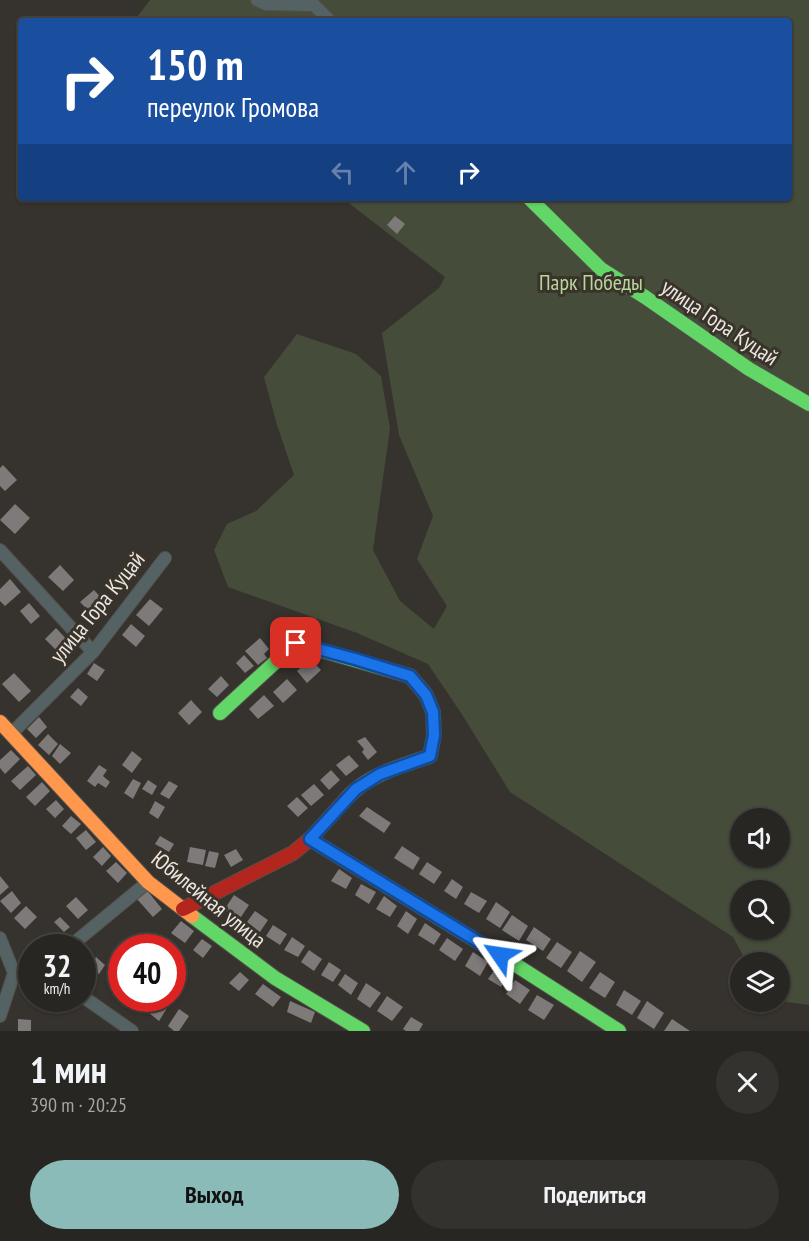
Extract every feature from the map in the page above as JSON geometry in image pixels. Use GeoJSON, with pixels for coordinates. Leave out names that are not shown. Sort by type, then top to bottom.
{"type":"FeatureCollection","features":[{"type":"Feature","properties":{"kind":"street"},"geometry":{"type":"LineString","coordinates":[[257,0],[266,4],[314,4],[327,18]]}},
{"type":"Feature","properties":{"kind":"street","name":"улица Гора Куцай"},"geometry":{"type":"LineString","coordinates":[[532,201],[601,269],[749,369],[809,404]]}},
{"type":"Feature","properties":{"kind":"street"},"geometry":{"type":"LineString","coordinates":[[0,550],[93,652]]}},
{"type":"Feature","properties":{"kind":"street","name":"улица Гора Куцай"},"geometry":{"type":"LineString","coordinates":[[11,734],[93,652],[165,558]]}},
{"type":"Feature","properties":{"kind":"street"},"geometry":{"type":"LineString","coordinates":[[183,909],[292,853],[310,839],[356,789],[380,774],[430,756],[434,735],[433,712],[426,695],[410,676],[296,643],[220,713]]}},
{"type":"Feature","properties":{"kind":"street","name":"Юбилейная улица"},"geometry":{"type":"LineString","coordinates":[[0,722],[148,882],[275,978],[363,1031]]}},
{"type":"Feature","properties":{"kind":"street"},"geometry":{"type":"LineString","coordinates":[[310,839],[619,1031]]}},
{"type":"Feature","properties":{"kind":"street"},"geometry":{"type":"LineString","coordinates":[[85,934],[148,882]]}},
{"type":"Feature","properties":{"kind":"street"},"geometry":{"type":"LineString","coordinates":[[0,938],[14,973],[0,1016]]}},
{"type":"Feature","properties":{"kind":"street"},"geometry":{"type":"LineString","coordinates":[[14,973],[18,972]]}},
{"type":"Feature","properties":{"kind":"street"},"geometry":{"type":"LineString","coordinates":[[96,1006],[132,1031]]}},
{"type":"Feature","properties":{"kind":"green space","name":"Парк Победы"},"geometry":{"type":"Polygon","coordinates":[[[150,0],[809,0],[809,1005],[790,1002],[790,952],[741,952],[735,940],[790,940],[790,880],[730,880],[730,935],[510,792],[428,664],[357,633],[228,587],[214,550],[227,524],[256,511],[294,475],[264,377],[297,334],[356,354],[381,376],[390,428],[373,550],[400,601],[434,629],[447,606],[417,559],[433,516],[399,435],[382,333],[439,288],[445,277],[346,201],[792,201],[792,18],[136,18],[150,0]]]}},
{"type":"Feature","properties":{"kind":"building"},"geometry":{"type":"Polygon","coordinates":[[[395,216],[405,224],[397,234],[387,225],[395,216]]]}},
{"type":"Feature","properties":{"kind":"building"},"geometry":{"type":"Polygon","coordinates":[[[3,465],[17,480],[5,491],[0,486],[0,468],[3,465]]]}},
{"type":"Feature","properties":{"kind":"building"},"geometry":{"type":"Polygon","coordinates":[[[15,504],[30,518],[15,534],[0,520],[15,504]]]}},
{"type":"Feature","properties":{"kind":"building"},"geometry":{"type":"Polygon","coordinates":[[[60,565],[74,580],[63,591],[48,577],[60,565]]]}},
{"type":"Feature","properties":{"kind":"building"},"geometry":{"type":"Polygon","coordinates":[[[10,579],[21,592],[5,606],[0,601],[0,589],[10,579]]]}},
{"type":"Feature","properties":{"kind":"building"},"geometry":{"type":"Polygon","coordinates":[[[94,590],[107,604],[94,616],[80,602],[94,590]]]}},
{"type":"Feature","properties":{"kind":"building"},"geometry":{"type":"Polygon","coordinates":[[[150,599],[163,609],[149,626],[136,615],[150,599]]]}},
{"type":"Feature","properties":{"kind":"building"},"geometry":{"type":"Polygon","coordinates":[[[29,603],[40,616],[31,624],[20,611],[29,603]]]}},
{"type":"Feature","properties":{"kind":"building"},"geometry":{"type":"Polygon","coordinates":[[[131,624],[145,636],[136,647],[122,635],[131,624]]]}},
{"type":"Feature","properties":{"kind":"building"},"geometry":{"type":"Polygon","coordinates":[[[56,628],[71,644],[60,654],[45,639],[56,628]]]}},
{"type":"Feature","properties":{"kind":"building"},"geometry":{"type":"Polygon","coordinates":[[[260,638],[269,649],[264,654],[267,658],[258,665],[245,651],[260,638]]]}},
{"type":"Feature","properties":{"kind":"building"},"geometry":{"type":"Polygon","coordinates":[[[244,655],[254,666],[245,673],[236,663],[244,655]]]}},
{"type":"Feature","properties":{"kind":"building"},"geometry":{"type":"Polygon","coordinates":[[[310,659],[321,670],[307,683],[297,671],[310,659]]]}},
{"type":"Feature","properties":{"kind":"building"},"geometry":{"type":"Polygon","coordinates":[[[94,663],[105,670],[97,681],[87,674],[94,663]]]}},
{"type":"Feature","properties":{"kind":"building"},"geometry":{"type":"Polygon","coordinates":[[[14,673],[31,691],[19,702],[2,684],[14,673]]]}},
{"type":"Feature","properties":{"kind":"building"},"geometry":{"type":"Polygon","coordinates":[[[221,676],[229,685],[217,697],[208,689],[221,676]]]}},
{"type":"Feature","properties":{"kind":"building"},"geometry":{"type":"Polygon","coordinates":[[[287,679],[297,690],[283,703],[273,692],[287,679]]]}},
{"type":"Feature","properties":{"kind":"building"},"geometry":{"type":"Polygon","coordinates":[[[78,688],[88,697],[81,706],[70,697],[78,688]]]}},
{"type":"Feature","properties":{"kind":"building"},"geometry":{"type":"Polygon","coordinates":[[[264,695],[274,706],[258,719],[249,709],[264,695]]]}},
{"type":"Feature","properties":{"kind":"building"},"geometry":{"type":"Polygon","coordinates":[[[191,700],[202,712],[189,725],[178,713],[191,700]]]}},
{"type":"Feature","properties":{"kind":"building"},"geometry":{"type":"Polygon","coordinates":[[[39,717],[47,727],[36,738],[27,729],[39,717]]]}},
{"type":"Feature","properties":{"kind":"building"},"geometry":{"type":"Polygon","coordinates":[[[48,734],[58,744],[49,755],[38,745],[48,734]]]}},
{"type":"Feature","properties":{"kind":"building"},"geometry":{"type":"Polygon","coordinates":[[[365,737],[377,752],[368,760],[362,752],[364,749],[357,741],[365,737]]]}},
{"type":"Feature","properties":{"kind":"building"},"geometry":{"type":"Polygon","coordinates":[[[60,744],[71,753],[60,764],[52,756],[60,744]]]}},
{"type":"Feature","properties":{"kind":"building"},"geometry":{"type":"Polygon","coordinates":[[[11,750],[20,759],[5,774],[0,768],[0,760],[11,750]]]}},
{"type":"Feature","properties":{"kind":"building"},"geometry":{"type":"Polygon","coordinates":[[[132,751],[142,759],[132,773],[122,765],[132,751]]]}},
{"type":"Feature","properties":{"kind":"building"},"geometry":{"type":"Polygon","coordinates":[[[349,755],[359,766],[346,776],[336,765],[349,755]]]}},
{"type":"Feature","properties":{"kind":"building"},"geometry":{"type":"Polygon","coordinates":[[[99,765],[107,770],[103,776],[110,782],[106,788],[98,783],[95,787],[87,781],[99,765]]]}},
{"type":"Feature","properties":{"kind":"building"},"geometry":{"type":"Polygon","coordinates":[[[28,766],[36,775],[20,790],[11,781],[28,766]]]}},
{"type":"Feature","properties":{"kind":"building"},"geometry":{"type":"Polygon","coordinates":[[[331,770],[340,780],[329,790],[320,780],[331,770]]]}},
{"type":"Feature","properties":{"kind":"building"},"geometry":{"type":"Polygon","coordinates":[[[133,779],[141,783],[133,799],[124,793],[133,779]]]}},
{"type":"Feature","properties":{"kind":"building"},"geometry":{"type":"Polygon","coordinates":[[[148,780],[157,786],[152,795],[142,789],[148,780]]]}},
{"type":"Feature","properties":{"kind":"building"},"geometry":{"type":"Polygon","coordinates":[[[169,781],[178,786],[169,799],[160,794],[169,781]]]}},
{"type":"Feature","properties":{"kind":"building"},"geometry":{"type":"Polygon","coordinates":[[[42,782],[50,791],[35,806],[26,797],[42,782]]]}},
{"type":"Feature","properties":{"kind":"building"},"geometry":{"type":"Polygon","coordinates":[[[314,784],[324,795],[311,806],[301,795],[314,784]]]}},
{"type":"Feature","properties":{"kind":"building"},"geometry":{"type":"Polygon","coordinates":[[[297,797],[308,808],[298,817],[287,806],[297,797]]]}},
{"type":"Feature","properties":{"kind":"building"},"geometry":{"type":"Polygon","coordinates":[[[56,800],[64,809],[55,818],[46,809],[56,800]]]}},
{"type":"Feature","properties":{"kind":"building"},"geometry":{"type":"Polygon","coordinates":[[[155,801],[165,807],[158,819],[149,813],[155,801]]]}},
{"type":"Feature","properties":{"kind":"building"},"geometry":{"type":"Polygon","coordinates":[[[367,807],[391,823],[384,833],[359,816],[367,807]]]}},
{"type":"Feature","properties":{"kind":"building"},"geometry":{"type":"Polygon","coordinates":[[[71,816],[81,824],[71,834],[62,826],[71,816]]]}},
{"type":"Feature","properties":{"kind":"building"},"geometry":{"type":"Polygon","coordinates":[[[86,830],[96,842],[86,850],[76,838],[86,830]]]}},
{"type":"Feature","properties":{"kind":"building"},"geometry":{"type":"Polygon","coordinates":[[[160,836],[174,844],[169,852],[155,844],[160,836]]]}},
{"type":"Feature","properties":{"kind":"building"},"geometry":{"type":"Polygon","coordinates":[[[402,846],[420,858],[413,870],[394,858],[402,846]]]}},
{"type":"Feature","properties":{"kind":"building"},"geometry":{"type":"Polygon","coordinates":[[[103,847],[111,856],[102,866],[93,857],[103,847]]]}},
{"type":"Feature","properties":{"kind":"building"},"geometry":{"type":"Polygon","coordinates":[[[190,847],[206,850],[203,865],[187,862],[190,847]]]}},
{"type":"Feature","properties":{"kind":"building"},"geometry":{"type":"Polygon","coordinates":[[[236,849],[243,860],[231,867],[224,855],[236,849]]]}},
{"type":"Feature","properties":{"kind":"building"},"geometry":{"type":"Polygon","coordinates":[[[209,851],[219,853],[215,868],[205,866],[209,851]]]}},
{"type":"Feature","properties":{"kind":"building"},"geometry":{"type":"Polygon","coordinates":[[[116,862],[127,873],[118,883],[106,871],[116,862]]]}},
{"type":"Feature","properties":{"kind":"building"},"geometry":{"type":"Polygon","coordinates":[[[427,862],[442,872],[434,884],[419,874],[427,862]]]}},
{"type":"Feature","properties":{"kind":"building"},"geometry":{"type":"Polygon","coordinates":[[[339,869],[352,878],[346,889],[331,881],[339,869]]]}},
{"type":"Feature","properties":{"kind":"building"},"geometry":{"type":"Polygon","coordinates":[[[0,876],[9,887],[0,895],[0,876]]]}},
{"type":"Feature","properties":{"kind":"building"},"geometry":{"type":"Polygon","coordinates":[[[452,879],[463,887],[456,899],[444,891],[452,879]]]}},
{"type":"Feature","properties":{"kind":"building"},"geometry":{"type":"Polygon","coordinates":[[[361,884],[376,892],[369,904],[355,895],[361,884]]]}},
{"type":"Feature","properties":{"kind":"building"},"geometry":{"type":"Polygon","coordinates":[[[146,889],[162,909],[153,917],[136,898],[146,889]]]}},
{"type":"Feature","properties":{"kind":"building"},"geometry":{"type":"Polygon","coordinates":[[[12,891],[21,903],[11,913],[0,901],[12,891]]]}},
{"type":"Feature","properties":{"kind":"building"},"geometry":{"type":"Polygon","coordinates":[[[471,892],[487,901],[479,913],[464,904],[471,892]]]}},
{"type":"Feature","properties":{"kind":"building"},"geometry":{"type":"Polygon","coordinates":[[[234,895],[249,905],[239,920],[224,910],[234,895]]]}},
{"type":"Feature","properties":{"kind":"building"},"geometry":{"type":"Polygon","coordinates":[[[384,896],[397,906],[390,917],[376,909],[384,896]]]}},
{"type":"Feature","properties":{"kind":"building"},"geometry":{"type":"Polygon","coordinates":[[[76,897],[88,910],[78,919],[66,906],[76,897]]]}},
{"type":"Feature","properties":{"kind":"building"},"geometry":{"type":"Polygon","coordinates":[[[496,902],[510,912],[500,928],[486,919],[496,902]]]}},
{"type":"Feature","properties":{"kind":"building"},"geometry":{"type":"Polygon","coordinates":[[[26,906],[37,917],[25,929],[14,918],[26,906]]]}},
{"type":"Feature","properties":{"kind":"building"},"geometry":{"type":"Polygon","coordinates":[[[255,911],[268,920],[260,932],[247,922],[255,911]]]}},
{"type":"Feature","properties":{"kind":"building"},"geometry":{"type":"Polygon","coordinates":[[[406,911],[417,919],[408,934],[397,926],[406,911]]]}},
{"type":"Feature","properties":{"kind":"building"},"geometry":{"type":"Polygon","coordinates":[[[512,915],[528,926],[519,941],[502,930],[512,915]]]}},
{"type":"Feature","properties":{"kind":"building"},"geometry":{"type":"Polygon","coordinates":[[[60,917],[70,927],[64,932],[54,922],[60,917]]]}},
{"type":"Feature","properties":{"kind":"building"},"geometry":{"type":"Polygon","coordinates":[[[181,921],[194,931],[186,942],[186,934],[171,933],[181,921]]]}},
{"type":"Feature","properties":{"kind":"building"},"geometry":{"type":"Polygon","coordinates":[[[425,923],[441,934],[434,945],[418,935],[425,923]]]}},
{"type":"Feature","properties":{"kind":"building"},"geometry":{"type":"Polygon","coordinates":[[[273,925],[287,934],[280,945],[266,936],[273,925]]]}},
{"type":"Feature","properties":{"kind":"building"},"geometry":{"type":"Polygon","coordinates":[[[534,927],[551,939],[543,951],[526,940],[534,927]]]}},
{"type":"Feature","properties":{"kind":"building"},"geometry":{"type":"Polygon","coordinates":[[[292,937],[305,946],[298,957],[284,950],[292,937]]]}},
{"type":"Feature","properties":{"kind":"building"},"geometry":{"type":"Polygon","coordinates":[[[447,938],[463,949],[455,961],[439,950],[447,938]]]}},
{"type":"Feature","properties":{"kind":"building"},"geometry":{"type":"Polygon","coordinates":[[[202,939],[212,946],[203,958],[193,950],[202,939]]]}},
{"type":"Feature","properties":{"kind":"building"},"geometry":{"type":"Polygon","coordinates":[[[557,942],[572,952],[561,968],[546,958],[557,942]]]}},
{"type":"Feature","properties":{"kind":"building"},"geometry":{"type":"Polygon","coordinates":[[[309,950],[322,959],[314,971],[301,962],[309,950]]]}},
{"type":"Feature","properties":{"kind":"building"},"geometry":{"type":"Polygon","coordinates":[[[580,951],[596,962],[582,982],[567,971],[580,951]]]}},
{"type":"Feature","properties":{"kind":"building"},"geometry":{"type":"Polygon","coordinates":[[[473,952],[488,962],[480,976],[465,966],[473,952]]]}},
{"type":"Feature","properties":{"kind":"building"},"geometry":{"type":"Polygon","coordinates":[[[96,957],[105,965],[99,974],[96,972],[96,957]]]}},
{"type":"Feature","properties":{"kind":"building"},"geometry":{"type":"Polygon","coordinates":[[[329,962],[341,970],[333,982],[321,975],[329,962]]]}},
{"type":"Feature","properties":{"kind":"building"},"geometry":{"type":"Polygon","coordinates":[[[496,968],[508,975],[501,987],[488,979],[496,968]]]}},
{"type":"Feature","properties":{"kind":"building"},"geometry":{"type":"Polygon","coordinates":[[[240,972],[249,980],[239,991],[229,983],[240,972]]]}},
{"type":"Feature","properties":{"kind":"building"},"geometry":{"type":"Polygon","coordinates":[[[600,972],[615,982],[605,998],[589,988],[600,972]]]}},
{"type":"Feature","properties":{"kind":"building"},"geometry":{"type":"Polygon","coordinates":[[[345,974],[358,983],[351,995],[338,985],[345,974]]]}},
{"type":"Feature","properties":{"kind":"building"},"geometry":{"type":"Polygon","coordinates":[[[515,980],[530,990],[520,1004],[506,994],[515,980]]]}},
{"type":"Feature","properties":{"kind":"building"},"geometry":{"type":"Polygon","coordinates":[[[366,983],[381,993],[370,1008],[357,999],[366,983]]]}},
{"type":"Feature","properties":{"kind":"building"},"geometry":{"type":"Polygon","coordinates":[[[263,984],[281,997],[273,1007],[255,994],[263,984]]]}},
{"type":"Feature","properties":{"kind":"building"},"geometry":{"type":"Polygon","coordinates":[[[624,990],[641,1001],[632,1015],[616,1005],[624,990]]]}},
{"type":"Feature","properties":{"kind":"building"},"geometry":{"type":"Polygon","coordinates":[[[537,995],[554,1005],[544,1020],[528,1010],[537,995]]]}},
{"type":"Feature","properties":{"kind":"building"},"geometry":{"type":"Polygon","coordinates":[[[387,996],[403,1007],[392,1021],[377,1011],[387,996]]]}},
{"type":"Feature","properties":{"kind":"building"},"geometry":{"type":"Polygon","coordinates":[[[290,1001],[315,1012],[311,1023],[287,1012],[290,1001]]]}},
{"type":"Feature","properties":{"kind":"building"},"geometry":{"type":"Polygon","coordinates":[[[647,1001],[664,1013],[654,1029],[637,1018],[647,1001]]]}},
{"type":"Feature","properties":{"kind":"building"},"geometry":{"type":"Polygon","coordinates":[[[150,1012],[165,1012],[159,1021],[150,1012]]]}},
{"type":"Feature","properties":{"kind":"building"},"geometry":{"type":"Polygon","coordinates":[[[177,1012],[183,1012],[189,1016],[179,1031],[174,1031],[168,1026],[177,1012]]]}},
{"type":"Feature","properties":{"kind":"building"},"geometry":{"type":"Polygon","coordinates":[[[411,1017],[423,1024],[419,1031],[403,1029],[411,1017]]]}},
{"type":"Feature","properties":{"kind":"building"},"geometry":{"type":"Polygon","coordinates":[[[18,1019],[31,1020],[31,1031],[18,1031],[18,1019]]]}},
{"type":"Feature","properties":{"kind":"building"},"geometry":{"type":"Polygon","coordinates":[[[672,1019],[690,1031],[664,1031],[672,1019]]]}},
{"type":"Feature","properties":{"kind":"traffic: fast"},"geometry":{"type":"LineString","coordinates":[[532,201],[601,269],[749,369],[809,404]]}},
{"type":"Feature","properties":{"kind":"traffic: fast"},"geometry":{"type":"LineString","coordinates":[[220,713],[296,643],[410,676],[426,695],[433,712],[434,735],[430,756],[376,777],[356,789],[348,797]]}},
{"type":"Feature","properties":{"kind":"traffic: fast"},"geometry":{"type":"LineString","coordinates":[[310,839],[619,1031]]}},
{"type":"Feature","properties":{"kind":"traffic: fast"},"geometry":{"type":"LineString","coordinates":[[192,916],[275,978],[363,1031]]}},
{"type":"Feature","properties":{"kind":"traffic: slow"},"geometry":{"type":"LineString","coordinates":[[0,722],[148,882],[192,916]]}},
{"type":"Feature","properties":{"kind":"traffic: jam"},"geometry":{"type":"LineString","coordinates":[[183,909],[293,853],[310,839],[348,797]]}},
{"type":"Feature","properties":{"kind":"route"},"geometry":{"type":"LineString","coordinates":[[296,643],[410,676],[426,695],[433,712],[434,735],[430,756],[380,774],[356,789],[310,839],[500,955]]}}]}
